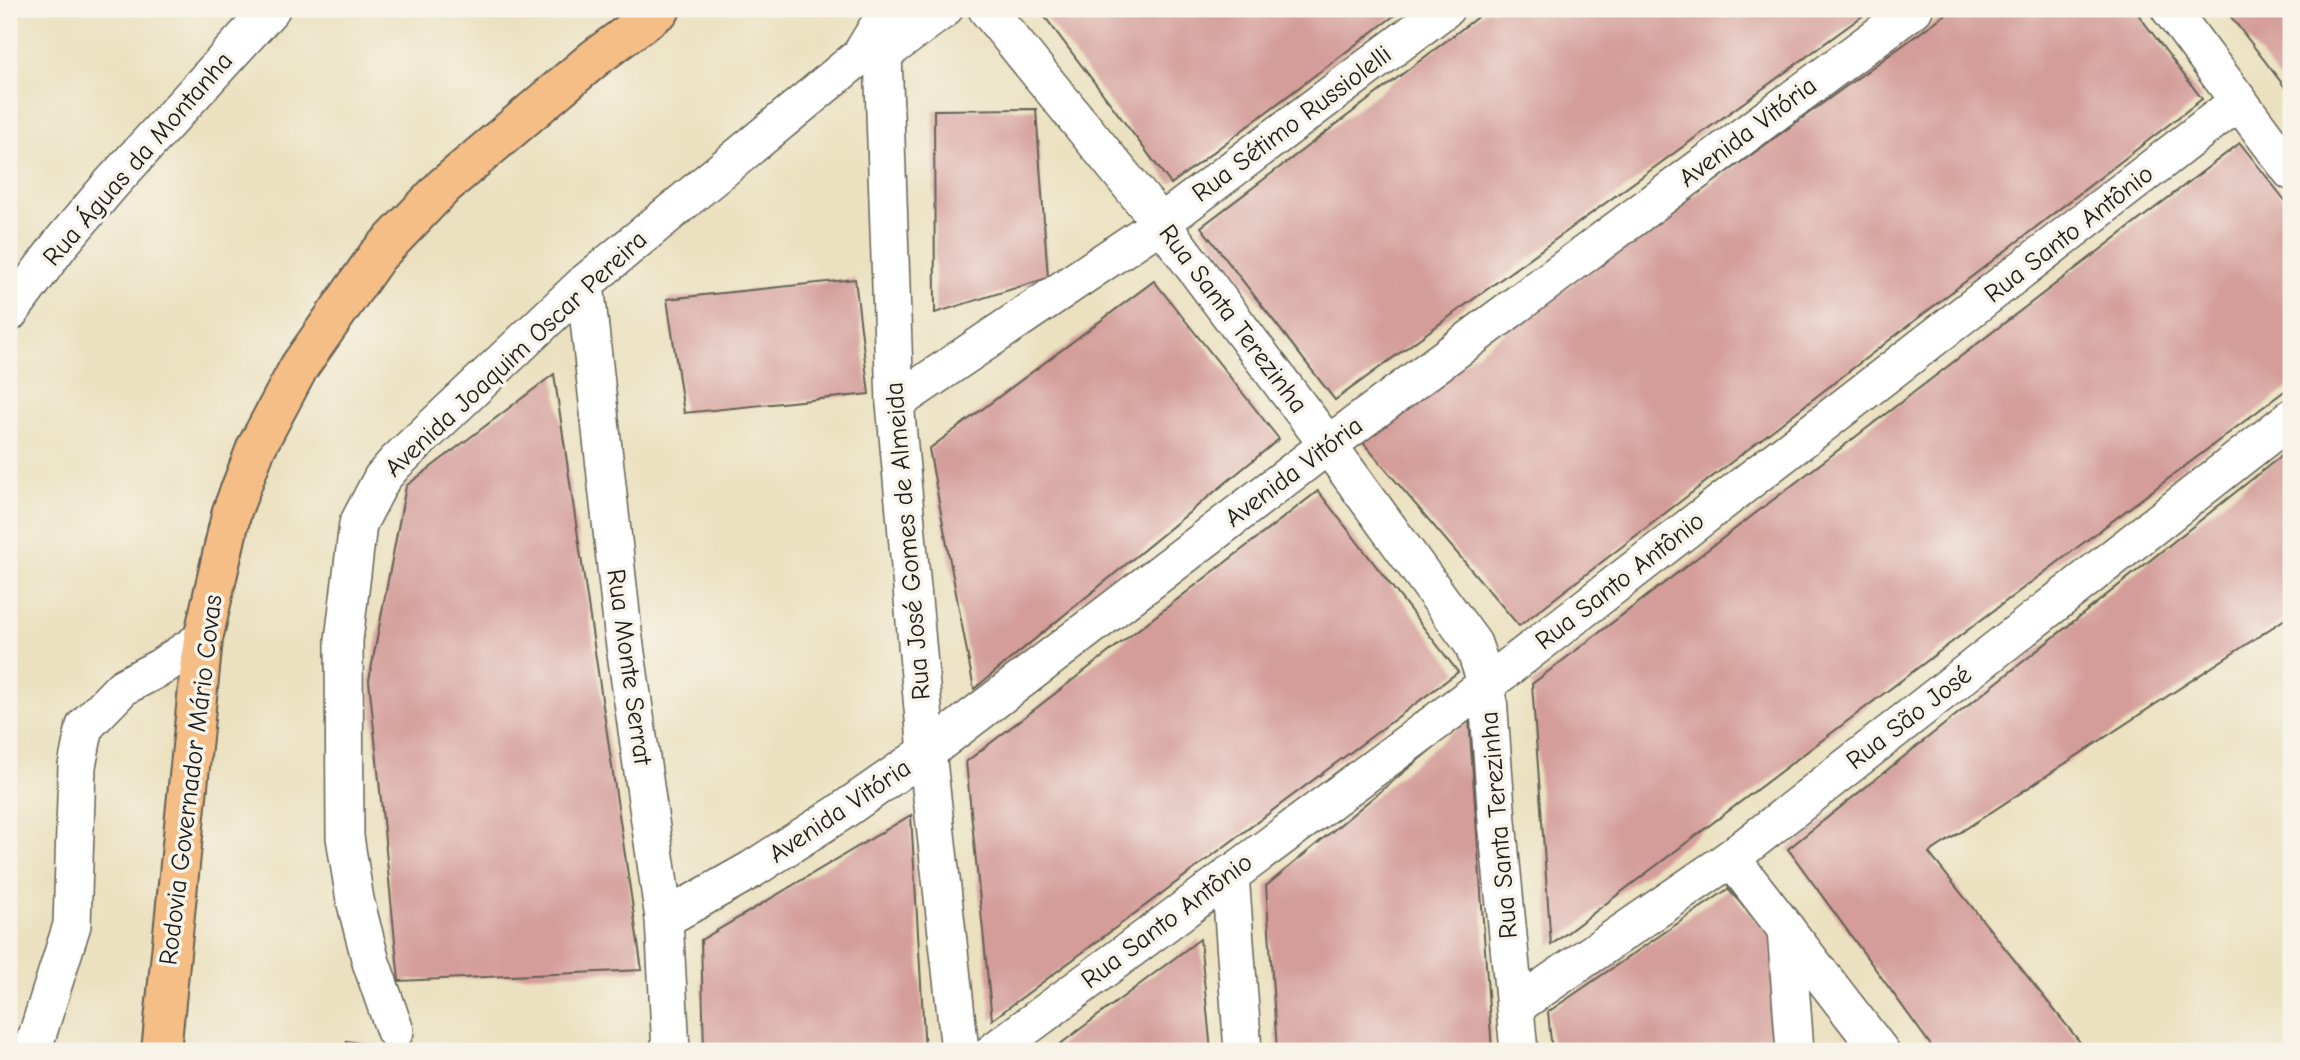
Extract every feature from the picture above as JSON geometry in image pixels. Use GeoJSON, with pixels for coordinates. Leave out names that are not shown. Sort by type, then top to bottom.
{"type":"FeatureCollection","features":[{"type":"Feature","properties":{"kind":"highway","name":"Rodovia Governador Mário Covas"},"geometry":{"type":"LineString","coordinates":[[160,1051],[203,639],[232,511],[256,448],[299,367],[377,256],[444,186],[596,58],[661,9]]}},
{"type":"Feature","properties":{"kind":"street","name":"Rua Águas da Montanha"},"geometry":{"type":"LineString","coordinates":[[9,313],[61,243],[111,184],[271,9]]}},
{"type":"Feature","properties":{"kind":"street","name":"Avenida Joaquim Oscar Pereira"},"geometry":{"type":"LineString","coordinates":[[395,1031],[371,962],[355,900],[345,837],[344,640],[358,523],[382,478],[585,283],[880,37],[944,9]]}},
{"type":"Feature","properties":{"kind":"street","name":"Rua Santa Terezinha"},"geometry":{"type":"LineString","coordinates":[[987,9],[1161,223],[1467,634],[1477,653],[1487,684],[1519,1051]]}},
{"type":"Feature","properties":{"kind":"street","name":"Rua Sétimo Russiolelli"},"geometry":{"type":"LineString","coordinates":[[895,403],[1161,223],[1445,9]]}},
{"type":"Feature","properties":{"kind":"street","name":"Avenida Vitória"},"geometry":{"type":"LineString","coordinates":[[664,919],[773,856],[927,752],[1328,445],[1914,9]]}},
{"type":"Feature","properties":{"kind":"street"},"geometry":{"type":"LineString","coordinates":[[2170,9],[2291,171]]}},
{"type":"Feature","properties":{"kind":"street","name":"Rua José Gomes de Almeida"},"geometry":{"type":"LineString","coordinates":[[880,37],[895,403],[927,752],[960,1051]]}},
{"type":"Feature","properties":{"kind":"street","name":"Rua Santo Antônio"},"geometry":{"type":"LineString","coordinates":[[994,1051],[1487,684],[2239,101]]}},
{"type":"Feature","properties":{"kind":"street","name":"Rua Monte Serrat"},"geometry":{"type":"LineString","coordinates":[[585,283],[622,632],[664,919],[671,1051]]}},
{"type":"Feature","properties":{"kind":"street","name":"Rua São José"},"geometry":{"type":"LineString","coordinates":[[1516,1006],[1731,858],[2291,418]]}},
{"type":"Feature","properties":{"kind":"street"},"geometry":{"type":"LineString","coordinates":[[29,1051],[37,1036],[72,925],[77,766],[85,726],[123,687],[162,667],[203,639]]}},
{"type":"Feature","properties":{"kind":"street"},"geometry":{"type":"LineString","coordinates":[[1731,858],[1880,1051]]}},
{"type":"Feature","properties":{"kind":"street"},"geometry":{"type":"LineString","coordinates":[[1230,874],[1243,1051]]}},
{"type":"Feature","properties":{"kind":"street"},"geometry":{"type":"LineString","coordinates":[[1786,929],[1795,1051]]}},
{"type":"Feature","properties":{"kind":"building"},"geometry":{"type":"Polygon","coordinates":[[[1039,9],[1403,9],[1171,184],[1039,9]]]}},
{"type":"Feature","properties":{"kind":"building"},"geometry":{"type":"Polygon","coordinates":[[[1488,9],[1872,9],[1335,400],[1201,227],[1488,9]]]}},
{"type":"Feature","properties":{"kind":"building"},"geometry":{"type":"Polygon","coordinates":[[[1953,9],[2134,9],[2202,99],[1519,626],[1359,438],[1953,9]]]}},
{"type":"Feature","properties":{"kind":"building"},"geometry":{"type":"Polygon","coordinates":[[[2225,9],[2291,9],[2291,95],[2225,9]]]}},
{"type":"Feature","properties":{"kind":"building"},"geometry":{"type":"Polygon","coordinates":[[[1036,109],[1048,278],[935,313],[934,110],[1036,109]]]}},
{"type":"Feature","properties":{"kind":"building"},"geometry":{"type":"Polygon","coordinates":[[[2240,143],[2291,208],[2291,386],[1551,945],[1532,684],[2240,143]]]}},
{"type":"Feature","properties":{"kind":"building"},"geometry":{"type":"Polygon","coordinates":[[[855,279],[869,394],[684,413],[667,299],[855,279]]]}},
{"type":"Feature","properties":{"kind":"building"},"geometry":{"type":"Polygon","coordinates":[[[1154,281],[1279,439],[974,689],[929,449],[1154,281]]]}},
{"type":"Feature","properties":{"kind":"building"},"geometry":{"type":"Polygon","coordinates":[[[554,374],[642,970],[399,981],[369,680],[406,486],[554,374]]]}},
{"type":"Feature","properties":{"kind":"building"},"geometry":{"type":"Polygon","coordinates":[[[2291,448],[2291,615],[1929,853],[2087,1051],[1935,1051],[1788,849],[2291,448]]]}},
{"type":"Feature","properties":{"kind":"building"},"geometry":{"type":"Polygon","coordinates":[[[1318,491],[1458,672],[992,1020],[966,762],[1318,491]]]}},
{"type":"Feature","properties":{"kind":"building"},"geometry":{"type":"Polygon","coordinates":[[[1469,718],[1492,1051],[1277,1051],[1266,886],[1469,718]]]}},
{"type":"Feature","properties":{"kind":"building"},"geometry":{"type":"Polygon","coordinates":[[[911,815],[925,1051],[704,1051],[701,940],[911,815]]]}},
{"type":"Feature","properties":{"kind":"building"},"geometry":{"type":"Polygon","coordinates":[[[1728,889],[1771,937],[1779,1051],[1552,1051],[1548,1012],[1728,889]]]}},
{"type":"Feature","properties":{"kind":"building"},"geometry":{"type":"Polygon","coordinates":[[[1200,939],[1211,1051],[1051,1051],[1200,939]]]}},
{"type":"Feature","properties":{"kind":"building"},"geometry":{"type":"Polygon","coordinates":[[[347,1041],[402,1050],[402,1051],[345,1051],[347,1041]]]}}]}
